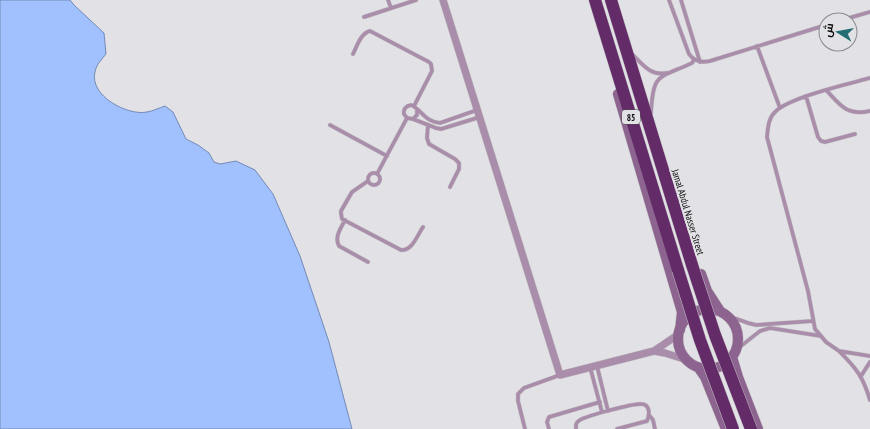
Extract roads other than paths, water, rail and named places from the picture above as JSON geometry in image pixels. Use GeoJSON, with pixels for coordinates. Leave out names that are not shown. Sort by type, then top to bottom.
{"type":"FeatureCollection","features":[{"type":"Feature","properties":{"kind":"highway","name":"85"},"geometry":{"type":"LineString","coordinates":[[595,0],[700,340],[733,429]]}},
{"type":"Feature","properties":{"kind":"highway","name":"Jamal Abdul Nasser Street"},"geometry":{"type":"LineString","coordinates":[[611,0],[692,265],[715,335],[750,429]]}},
{"type":"Feature","properties":{"kind":"main road"},"geometry":{"type":"LineString","coordinates":[[589,0],[678,295],[682,312],[679,332],[679,346],[682,354],[687,360],[698,367],[709,369],[717,368],[727,362],[734,353],[738,339],[736,329],[731,320],[723,313],[707,290],[616,0]]}},
{"type":"Feature","properties":{"kind":"main road"},"geometry":{"type":"LineString","coordinates":[[679,332],[686,320],[696,312],[708,309],[723,313]]}},
{"type":"Feature","properties":{"kind":"main road"},"geometry":{"type":"LineString","coordinates":[[734,353],[738,377],[758,429]]}},
{"type":"Feature","properties":{"kind":"main road"},"geometry":{"type":"LineString","coordinates":[[698,367],[705,377],[726,429]]}},
{"type":"Feature","properties":{"kind":"street"},"geometry":{"type":"LineString","coordinates":[[443,0],[560,375],[654,351],[679,332]]}},
{"type":"Feature","properties":{"kind":"street"},"geometry":{"type":"LineString","coordinates":[[654,351],[687,360]]}},
{"type":"Feature","properties":{"kind":"lane"},"geometry":{"type":"LineString","coordinates":[[388,0],[391,8]]}},
{"type":"Feature","properties":{"kind":"lane"},"geometry":{"type":"LineString","coordinates":[[364,17],[404,2],[416,0]]}},
{"type":"Feature","properties":{"kind":"lane"},"geometry":{"type":"LineString","coordinates":[[669,0],[689,54],[694,60],[700,62],[710,61],[818,27]]}},
{"type":"Feature","properties":{"kind":"lane"},"geometry":{"type":"LineString","coordinates":[[681,0],[700,62]]}},
{"type":"Feature","properties":{"kind":"lane"},"geometry":{"type":"LineString","coordinates":[[858,15],[870,12]]}},
{"type":"Feature","properties":{"kind":"lane"},"geometry":{"type":"LineString","coordinates":[[353,54],[363,35],[370,31],[429,62],[432,71],[414,106]]}},
{"type":"Feature","properties":{"kind":"lane"},"geometry":{"type":"LineString","coordinates":[[757,46],[780,108]]}},
{"type":"Feature","properties":{"kind":"lane"},"geometry":{"type":"LineString","coordinates":[[633,55],[653,73],[670,73]]}},
{"type":"Feature","properties":{"kind":"lane"},"geometry":{"type":"LineString","coordinates":[[651,113],[652,94],[655,84],[660,78],[692,63],[694,60]]}},
{"type":"Feature","properties":{"kind":"lane"},"geometry":{"type":"LineString","coordinates":[[870,78],[806,96],[780,108],[775,111],[770,119],[767,137],[808,290],[815,329],[852,364],[861,376],[870,400]]}},
{"type":"Feature","properties":{"kind":"lane"},"geometry":{"type":"LineString","coordinates":[[827,91],[848,111],[857,113],[870,111]]}},
{"type":"Feature","properties":{"kind":"lane"},"geometry":{"type":"LineString","coordinates":[[806,96],[818,137],[821,141],[825,142],[855,134]]}},
{"type":"Feature","properties":{"kind":"lane"},"geometry":{"type":"LineString","coordinates":[[408,105],[414,106],[424,116],[440,123],[478,114],[444,128],[436,128],[407,118],[404,114],[404,109],[408,105]]}},
{"type":"Feature","properties":{"kind":"lane"},"geometry":{"type":"LineString","coordinates":[[412,119],[417,115],[417,110]]}},
{"type":"Feature","properties":{"kind":"lane"},"geometry":{"type":"LineString","coordinates":[[377,174],[407,118]]}},
{"type":"Feature","properties":{"kind":"lane"},"geometry":{"type":"LineString","coordinates":[[330,125],[387,156]]}},
{"type":"Feature","properties":{"kind":"lane"},"geometry":{"type":"LineString","coordinates":[[428,125],[427,138],[429,144],[455,159],[459,163],[459,169],[450,186]]}},
{"type":"Feature","properties":{"kind":"lane"},"geometry":{"type":"LineString","coordinates":[[377,174],[370,174],[368,181],[354,189],[340,214],[342,218],[401,250],[411,247],[423,227]]}},
{"type":"Feature","properties":{"kind":"lane"},"geometry":{"type":"LineString","coordinates":[[368,181],[371,185],[376,186],[380,183],[380,178],[377,174]]}},
{"type":"Feature","properties":{"kind":"lane"},"geometry":{"type":"LineString","coordinates":[[345,220],[337,236],[337,243],[339,246],[368,262]]}},
{"type":"Feature","properties":{"kind":"lane"},"geometry":{"type":"LineString","coordinates":[[723,313],[756,325],[813,321]]}},
{"type":"Feature","properties":{"kind":"lane"},"geometry":{"type":"LineString","coordinates":[[734,353],[760,332],[770,328],[821,336]]}},
{"type":"Feature","properties":{"kind":"lane"},"geometry":{"type":"LineString","coordinates":[[839,351],[870,356]]}},
{"type":"Feature","properties":{"kind":"lane"},"geometry":{"type":"LineString","coordinates":[[861,376],[870,362]]}},
{"type":"Feature","properties":{"kind":"lane"},"geometry":{"type":"LineString","coordinates":[[594,366],[602,412]]}},
{"type":"Feature","properties":{"kind":"lane"},"geometry":{"type":"LineString","coordinates":[[594,366],[608,411]]}},
{"type":"Feature","properties":{"kind":"lane"},"geometry":{"type":"LineString","coordinates":[[526,429],[518,401],[518,394],[524,388],[560,375]]}},
{"type":"Feature","properties":{"kind":"lane"},"geometry":{"type":"LineString","coordinates":[[549,429],[547,422],[549,417],[600,402]]}},
{"type":"Feature","properties":{"kind":"lane"},"geometry":{"type":"LineString","coordinates":[[576,429],[576,425],[581,419],[639,403],[646,405],[649,415],[647,421],[617,429]]}},
{"type":"Feature","properties":{"kind":"lane"},"geometry":{"type":"LineString","coordinates":[[649,415],[653,420],[655,429]]}},
{"type":"Feature","properties":{"kind":"water"},"geometry":{"type":"Polygon","coordinates":[[[0,0],[70,0],[104,33],[106,54],[99,62],[95,72],[95,81],[98,89],[104,96],[130,111],[149,112],[165,106],[173,112],[186,139],[209,153],[214,162],[220,164],[236,161],[255,170],[273,194],[300,256],[329,342],[352,429],[0,429],[0,0]]]}}]}
